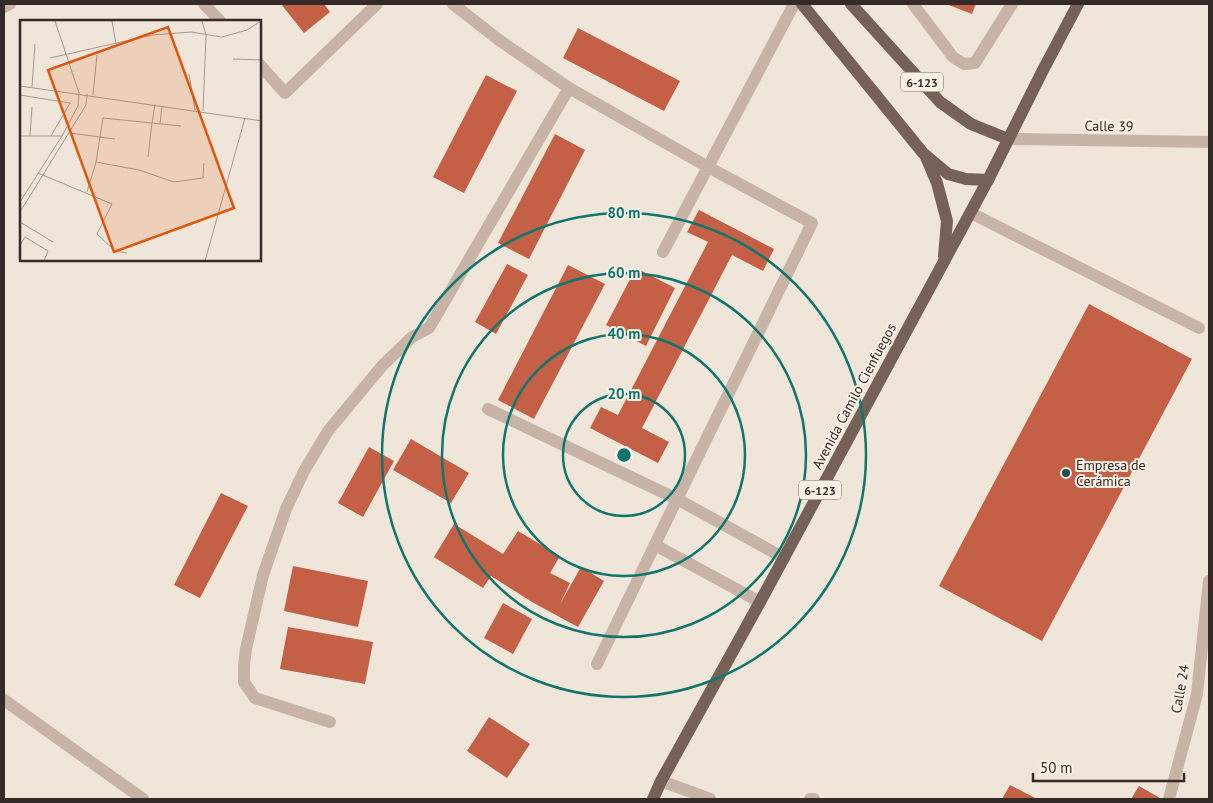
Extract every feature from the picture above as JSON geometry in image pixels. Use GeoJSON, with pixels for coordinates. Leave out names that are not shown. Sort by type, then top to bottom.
{"type":"FeatureCollection","features":[{"type":"Feature","properties":{"kind":"main road"},"geometry":{"type":"LineString","coordinates":[[802,4],[923,153],[948,174],[966,179],[988,180]]}},
{"type":"Feature","properties":{"kind":"main road","name":"6-123"},"geometry":{"type":"LineString","coordinates":[[851,4],[940,102],[971,124],[1008,139]]}},
{"type":"Feature","properties":{"kind":"main road","name":"Avenida Camilo Cienfuegos"},"geometry":{"type":"LineString","coordinates":[[653,799],[661,780],[784,558],[988,180],[1078,4]]}},
{"type":"Feature","properties":{"kind":"main road"},"geometry":{"type":"LineString","coordinates":[[923,153],[938,183],[947,221],[944,262]]}},
{"type":"Feature","properties":{"kind":"street"},"geometry":{"type":"LineString","coordinates":[[4,7],[10,4]]}},
{"type":"Feature","properties":{"kind":"street"},"geometry":{"type":"LineString","coordinates":[[204,4],[219,20]]}},
{"type":"Feature","properties":{"kind":"street"},"geometry":{"type":"LineString","coordinates":[[261,66],[285,93],[377,4]]}},
{"type":"Feature","properties":{"kind":"street"},"geometry":{"type":"LineString","coordinates":[[453,4],[499,40],[569,88],[812,224],[597,664]]}},
{"type":"Feature","properties":{"kind":"street"},"geometry":{"type":"LineString","coordinates":[[663,252],[794,4]]}},
{"type":"Feature","properties":{"kind":"street"},"geometry":{"type":"LineString","coordinates":[[913,4],[953,57],[964,64],[975,63],[1012,4]]}},
{"type":"Feature","properties":{"kind":"street"},"geometry":{"type":"LineString","coordinates":[[330,722],[255,698],[244,682],[246,649],[263,575],[286,509],[304,471],[328,431],[382,366],[412,337],[429,328],[569,88]]}},
{"type":"Feature","properties":{"kind":"street","name":"Calle 39"},"geometry":{"type":"LineString","coordinates":[[1008,139],[1209,142]]}},
{"type":"Feature","properties":{"kind":"street"},"geometry":{"type":"LineString","coordinates":[[970,212],[1198,328]]}},
{"type":"Feature","properties":{"kind":"street"},"geometry":{"type":"LineString","coordinates":[[488,409],[677,499],[784,558]]}},
{"type":"Feature","properties":{"kind":"street"},"geometry":{"type":"LineString","coordinates":[[654,545],[760,602]]}},
{"type":"Feature","properties":{"kind":"street","name":"Calle 24"},"geometry":{"type":"LineString","coordinates":[[1169,799],[1197,694],[1209,581]]}},
{"type":"Feature","properties":{"kind":"street"},"geometry":{"type":"LineString","coordinates":[[4,700],[143,799]]}},
{"type":"Feature","properties":{"kind":"street"},"geometry":{"type":"LineString","coordinates":[[661,780],[710,799]]}},
{"type":"Feature","properties":{"kind":"building"},"geometry":{"type":"Polygon","coordinates":[[[281,4],[324,4],[330,12],[304,33],[281,4]]]}},
{"type":"Feature","properties":{"kind":"building"},"geometry":{"type":"Polygon","coordinates":[[[946,4],[976,4],[972,14],[946,4]]]}},
{"type":"Feature","properties":{"kind":"building"},"geometry":{"type":"Polygon","coordinates":[[[578,28],[680,81],[664,111],[563,58],[578,28]]]}},
{"type":"Feature","properties":{"kind":"building"},"geometry":{"type":"Polygon","coordinates":[[[486,75],[517,91],[464,193],[433,177],[486,75]]]}},
{"type":"Feature","properties":{"kind":"building"},"geometry":{"type":"Polygon","coordinates":[[[555,134],[585,150],[529,259],[498,243],[555,134]]]}},
{"type":"Feature","properties":{"kind":"building"},"geometry":{"type":"Polygon","coordinates":[[[699,210],[774,249],[763,271],[732,255],[642,428],[669,442],[658,463],[590,428],[601,407],[618,415],[708,242],[687,232],[699,210]]]}},
{"type":"Feature","properties":{"kind":"building"},"geometry":{"type":"Polygon","coordinates":[[[507,264],[528,275],[496,334],[475,322],[507,264]]]}},
{"type":"Feature","properties":{"kind":"building"},"geometry":{"type":"Polygon","coordinates":[[[568,265],[605,284],[534,419],[498,400],[568,265]]]}},
{"type":"Feature","properties":{"kind":"building"},"geometry":{"type":"Polygon","coordinates":[[[636,268],[675,288],[646,346],[606,325],[636,268]]]}},
{"type":"Feature","properties":{"kind":"building","name":"Empresa de Cerámica"},"geometry":{"type":"Polygon","coordinates":[[[1089,304],[1192,359],[1042,641],[939,586],[1089,304]]]}},
{"type":"Feature","properties":{"kind":"building"},"geometry":{"type":"Polygon","coordinates":[[[411,439],[469,473],[451,503],[393,470],[411,439]]]}},
{"type":"Feature","properties":{"kind":"building"},"geometry":{"type":"Polygon","coordinates":[[[369,447],[394,461],[363,517],[338,503],[369,447]]]}},
{"type":"Feature","properties":{"kind":"building"},"geometry":{"type":"Polygon","coordinates":[[[221,493],[248,506],[200,598],[174,585],[221,493]]]}},
{"type":"Feature","properties":{"kind":"building"},"geometry":{"type":"Polygon","coordinates":[[[454,524],[503,554],[518,531],[560,556],[550,573],[570,583],[560,604],[581,567],[604,581],[578,627],[532,602],[491,576],[483,588],[434,557],[454,524]]]}},
{"type":"Feature","properties":{"kind":"building"},"geometry":{"type":"Polygon","coordinates":[[[293,566],[368,581],[358,627],[284,611],[293,566]]]}},
{"type":"Feature","properties":{"kind":"building"},"geometry":{"type":"Polygon","coordinates":[[[503,603],[532,619],[513,654],[484,638],[503,603]]]}},
{"type":"Feature","properties":{"kind":"building"},"geometry":{"type":"Polygon","coordinates":[[[288,627],[373,642],[365,684],[280,669],[288,627]]]}},
{"type":"Feature","properties":{"kind":"building"},"geometry":{"type":"Polygon","coordinates":[[[489,717],[530,744],[507,778],[467,751],[489,717]]]}},
{"type":"Feature","properties":{"kind":"building"},"geometry":{"type":"Polygon","coordinates":[[[1010,785],[1037,799],[1002,799],[1010,785]]]}},
{"type":"Feature","properties":{"kind":"building"},"geometry":{"type":"Polygon","coordinates":[[[1139,786],[1160,798],[1131,799],[1139,786]]]}},
{"type":"Feature","properties":{"kind":"place","name":"Empresa de Cerámica"},"geometry":{"type":"Point","coordinates":[1066,473]}}]}
